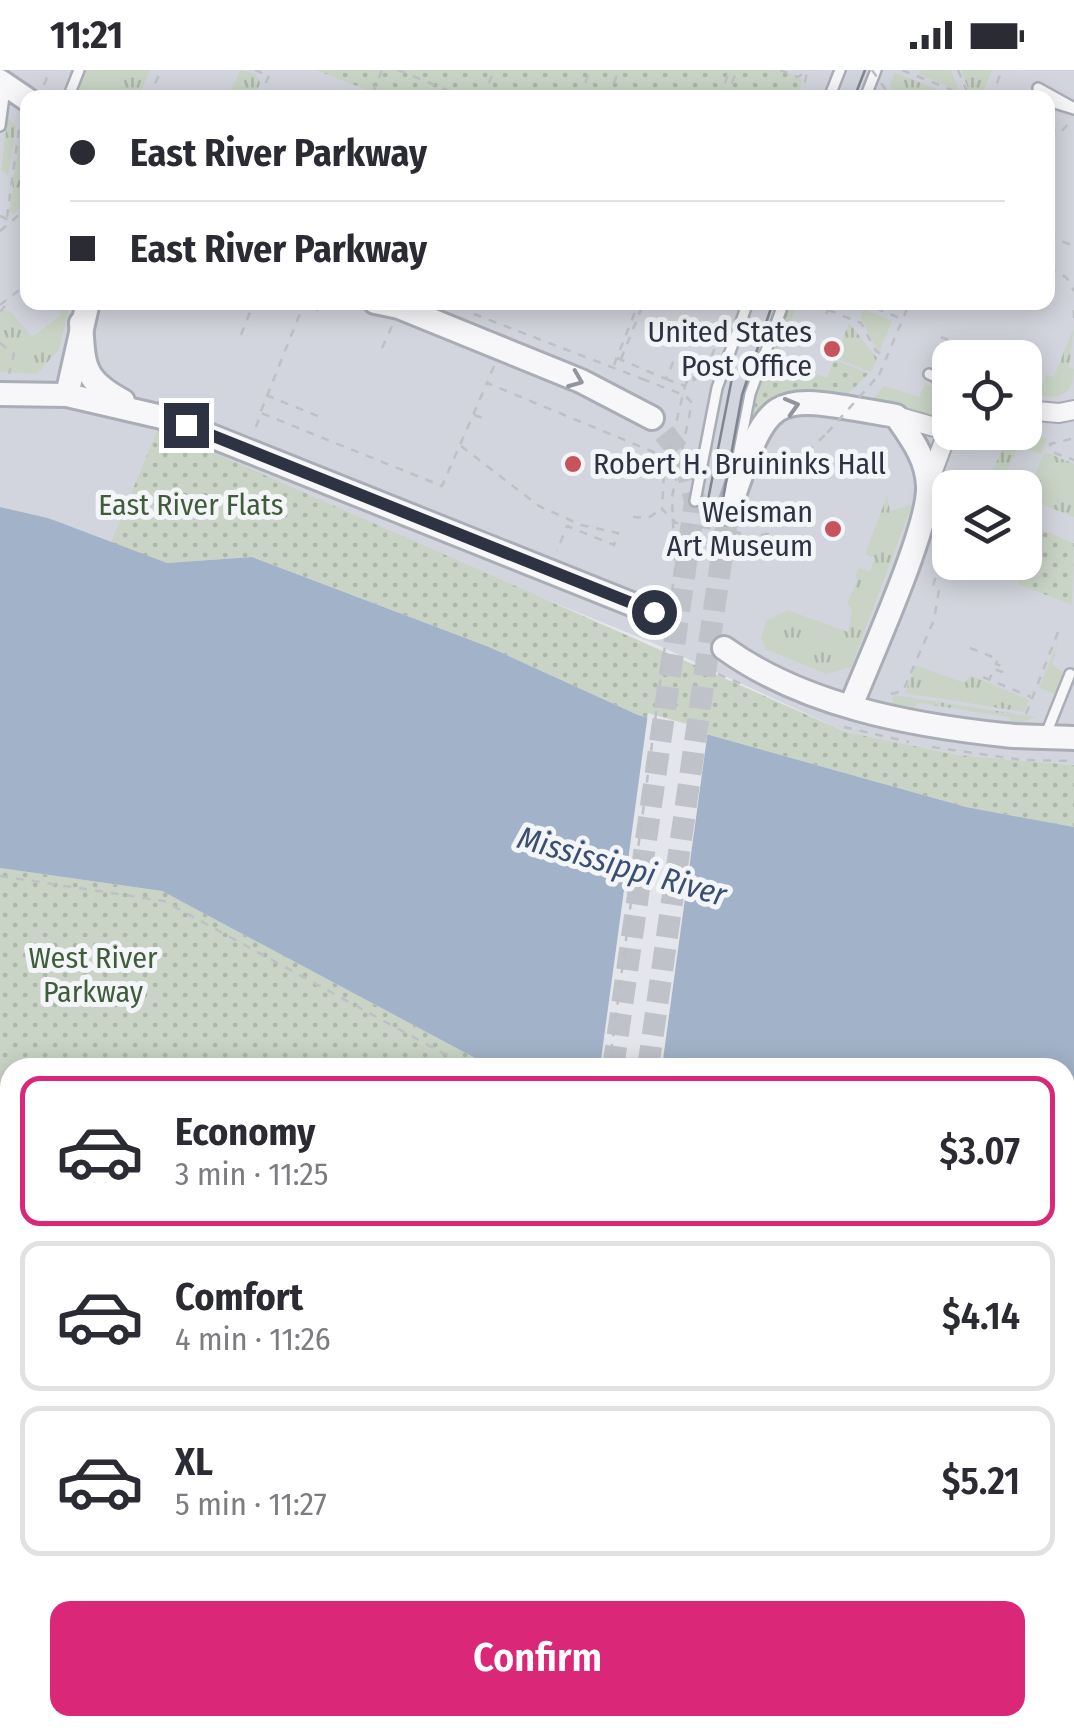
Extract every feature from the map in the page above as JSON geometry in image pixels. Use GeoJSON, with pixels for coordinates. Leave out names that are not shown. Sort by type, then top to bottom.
{"type":"FeatureCollection","features":[{"type":"Feature","properties":{"kind":"street"},"geometry":{"type":"LineString","coordinates":[[404,310],[582,381],[652,418]]}},
{"type":"Feature","properties":{"kind":"street"},"geometry":{"type":"LineString","coordinates":[[67,395],[84,313]]}},
{"type":"Feature","properties":{"kind":"street"},"geometry":{"type":"LineString","coordinates":[[84,313],[85,370],[98,388],[144,412],[341,484],[654,612]]}},
{"type":"Feature","properties":{"kind":"street"},"geometry":{"type":"LineString","coordinates":[[4,385],[144,412]]}},
{"type":"Feature","properties":{"kind":"street"},"geometry":{"type":"LineString","coordinates":[[719,521],[758,427],[776,409],[802,401],[932,424]]}},
{"type":"Feature","properties":{"kind":"street"},"geometry":{"type":"LineString","coordinates":[[1042,414],[1069,421]]}},
{"type":"Feature","properties":{"kind":"street"},"geometry":{"type":"LineString","coordinates":[[896,416],[923,458],[928,484]]}},
{"type":"Feature","properties":{"kind":"street"},"geometry":{"type":"LineString","coordinates":[[851,706],[923,517],[928,484],[940,450]]}},
{"type":"Feature","properties":{"kind":"street"},"geometry":{"type":"LineString","coordinates":[[724,648],[747,666],[851,706],[934,726],[1063,736]]}},
{"type":"Feature","properties":{"kind":"lane"},"geometry":{"type":"LineString","coordinates":[[0,126],[3,83]]}},
{"type":"Feature","properties":{"kind":"lane"},"geometry":{"type":"LineString","coordinates":[[695,500],[717,388],[745,310]]}},
{"type":"Feature","properties":{"kind":"lane"},"geometry":{"type":"LineString","coordinates":[[719,521],[750,394],[781,310]]}},
{"type":"Feature","properties":{"kind":"lane"},"geometry":{"type":"LineString","coordinates":[[1063,736],[1070,674]]}},
{"type":"Feature","properties":{"kind":"path"},"geometry":{"type":"LineString","coordinates":[[255,70],[270,73]]}},
{"type":"Feature","properties":{"kind":"path"},"geometry":{"type":"LineString","coordinates":[[398,70],[447,90]]}},
{"type":"Feature","properties":{"kind":"path"},"geometry":{"type":"LineString","coordinates":[[780,70],[798,77],[808,71]]}},
{"type":"Feature","properties":{"kind":"path"},"geometry":{"type":"LineString","coordinates":[[902,70],[954,90]]}},
{"type":"Feature","properties":{"kind":"path"},"geometry":{"type":"LineString","coordinates":[[1055,131],[1060,133],[1062,127]]}},
{"type":"Feature","properties":{"kind":"path"},"geometry":{"type":"LineString","coordinates":[[7,217],[20,155]]}},
{"type":"Feature","properties":{"kind":"path"},"geometry":{"type":"LineString","coordinates":[[7,238],[0,231],[20,214]]}},
{"type":"Feature","properties":{"kind":"path"},"geometry":{"type":"LineString","coordinates":[[0,216],[11,221]]}},
{"type":"Feature","properties":{"kind":"path"},"geometry":{"type":"LineString","coordinates":[[1055,272],[1066,276],[1074,291]]}},
{"type":"Feature","properties":{"kind":"path"},"geometry":{"type":"LineString","coordinates":[[0,312],[2,306]]}},
{"type":"Feature","properties":{"kind":"path"},"geometry":{"type":"LineString","coordinates":[[242,335],[251,310]]}},
{"type":"Feature","properties":{"kind":"path"},"geometry":{"type":"LineString","coordinates":[[256,428],[301,310]]}},
{"type":"Feature","properties":{"kind":"path"},"geometry":{"type":"LineString","coordinates":[[470,310],[682,394],[692,403],[672,498],[676,523],[662,682],[610,1058]]}},
{"type":"Feature","properties":{"kind":"path"},"geometry":{"type":"LineString","coordinates":[[614,367],[639,310]]}},
{"type":"Feature","properties":{"kind":"path"},"geometry":{"type":"LineString","coordinates":[[731,310],[704,374],[692,384],[700,362],[696,360],[682,394],[664,473],[662,509],[676,523],[719,521],[740,533],[742,540]]}},
{"type":"Feature","properties":{"kind":"path"},"geometry":{"type":"LineString","coordinates":[[828,310],[861,323],[876,351],[888,358]]}},
{"type":"Feature","properties":{"kind":"path"},"geometry":{"type":"LineString","coordinates":[[880,310],[904,320]]}},
{"type":"Feature","properties":{"kind":"path"},"geometry":{"type":"LineString","coordinates":[[793,456],[803,456],[879,375],[907,310]]}},
{"type":"Feature","properties":{"kind":"path"},"geometry":{"type":"LineString","coordinates":[[1074,310],[1074,319]]}},
{"type":"Feature","properties":{"kind":"path"},"geometry":{"type":"LineString","coordinates":[[382,348],[391,329]]}},
{"type":"Feature","properties":{"kind":"path"},"geometry":{"type":"LineString","coordinates":[[940,336],[949,340]]}},
{"type":"Feature","properties":{"kind":"path"},"geometry":{"type":"LineString","coordinates":[[0,343],[14,354],[4,385]]}},
{"type":"Feature","properties":{"kind":"path"},"geometry":{"type":"LineString","coordinates":[[619,359],[685,386]]}},
{"type":"Feature","properties":{"kind":"path"},"geometry":{"type":"LineString","coordinates":[[666,379],[674,360]]}},
{"type":"Feature","properties":{"kind":"path"},"geometry":{"type":"LineString","coordinates":[[260,413],[442,486],[494,364]]}},
{"type":"Feature","properties":{"kind":"path"},"geometry":{"type":"LineString","coordinates":[[486,383],[656,453],[664,473]]}},
{"type":"Feature","properties":{"kind":"path"},"geometry":{"type":"LineString","coordinates":[[266,395],[325,419]]}},
{"type":"Feature","properties":{"kind":"path"},"geometry":{"type":"LineString","coordinates":[[473,414],[486,419]]}},
{"type":"Feature","properties":{"kind":"path"},"geometry":{"type":"LineString","coordinates":[[1069,421],[1050,444],[1052,452],[1074,460]]}},
{"type":"Feature","properties":{"kind":"path"},"geometry":{"type":"LineString","coordinates":[[460,445],[539,506],[581,524],[618,533],[614,544],[567,526],[554,557]]}},
{"type":"Feature","properties":{"kind":"path"},"geometry":{"type":"LineString","coordinates":[[633,516],[648,518],[662,509]]}},
{"type":"Feature","properties":{"kind":"path"},"geometry":{"type":"LineString","coordinates":[[707,544],[719,521]]}},
{"type":"Feature","properties":{"kind":"path"},"geometry":{"type":"LineString","coordinates":[[761,535],[772,533]]}},
{"type":"Feature","properties":{"kind":"path"},"geometry":{"type":"LineString","coordinates":[[891,694],[903,691],[926,641],[939,590],[932,586],[934,580]]}},
{"type":"Feature","properties":{"kind":"path"},"geometry":{"type":"LineString","coordinates":[[1026,714],[1058,632],[1064,634]]}},
{"type":"Feature","properties":{"kind":"path"},"geometry":{"type":"LineString","coordinates":[[970,648],[998,659],[996,664],[1004,668],[1002,672],[994,669],[989,680]]}},
{"type":"Feature","properties":{"kind":"path"},"geometry":{"type":"LineString","coordinates":[[983,677],[1033,697]]}},
{"type":"Feature","properties":{"kind":"path"},"geometry":{"type":"LineString","coordinates":[[0,876],[155,897],[454,1058]]}},
{"type":"Feature","properties":{"kind":"shaded area"},"geometry":{"type":"Polygon","coordinates":[[[0,70],[1074,70],[1074,765],[959,755],[846,732],[658,645],[464,566],[158,429],[110,544],[48,518],[0,507],[0,70]]]}},
{"type":"Feature","properties":{"kind":"green space"},"geometry":{"type":"Polygon","coordinates":[[[85,70],[150,70],[142,90],[77,90],[85,70]]]}},
{"type":"Feature","properties":{"kind":"green space"},"geometry":{"type":"Polygon","coordinates":[[[241,70],[256,74],[260,83],[258,90],[231,90],[241,70]]]}},
{"type":"Feature","properties":{"kind":"green space"},"geometry":{"type":"Polygon","coordinates":[[[316,70],[780,70],[803,79],[799,90],[367,90],[316,70]]]}},
{"type":"Feature","properties":{"kind":"green space"},"geometry":{"type":"Polygon","coordinates":[[[921,70],[951,70],[959,90],[957,90],[919,74],[921,70]]]}},
{"type":"Feature","properties":{"kind":"green space"},"geometry":{"type":"Polygon","coordinates":[[[961,70],[992,70],[984,90],[969,90],[961,70]]]}},
{"type":"Feature","properties":{"kind":"green space"},"geometry":{"type":"Polygon","coordinates":[[[895,73],[939,90],[893,90],[890,84],[895,73]]]}},
{"type":"Feature","properties":{"kind":"green space"},"geometry":{"type":"Polygon","coordinates":[[[8,117],[16,127],[8,176],[1,169],[8,117]]]}},
{"type":"Feature","properties":{"kind":"green space"},"geometry":{"type":"Polygon","coordinates":[[[20,137],[20,208],[9,213],[20,137]]]}},
{"type":"Feature","properties":{"kind":"green space"},"geometry":{"type":"Polygon","coordinates":[[[0,309],[10,311],[32,337],[61,315],[58,310],[69,310],[59,349],[37,374],[0,372],[0,309]]]}},
{"type":"Feature","properties":{"kind":"green space"},"geometry":{"type":"Polygon","coordinates":[[[786,310],[795,310],[777,360],[827,378],[834,360],[869,373],[843,399],[797,393],[776,399],[757,414],[752,413],[761,375],[786,310]]]}},
{"type":"Feature","properties":{"kind":"green space"},"geometry":{"type":"Polygon","coordinates":[[[865,310],[892,321],[879,353],[861,319],[865,310]]]}},
{"type":"Feature","properties":{"kind":"green space"},"geometry":{"type":"Polygon","coordinates":[[[849,323],[877,358],[871,372],[835,358],[849,323]]]}},
{"type":"Feature","properties":{"kind":"green space"},"geometry":{"type":"Polygon","coordinates":[[[1074,327],[1069,367],[1074,369],[1072,384],[1060,395],[1042,395],[1046,375],[1054,377],[1074,327]]]}},
{"type":"Feature","properties":{"kind":"green space"},"geometry":{"type":"Polygon","coordinates":[[[925,384],[932,387],[932,417],[870,402],[884,386],[919,397],[925,384]]]}},
{"type":"Feature","properties":{"kind":"green space","name":"East River Flats"},"geometry":{"type":"Polygon","coordinates":[[[158,428],[846,732],[959,755],[1074,765],[1074,827],[966,807],[638,715],[489,647],[253,557],[167,563],[110,544],[158,428]]]}},
{"type":"Feature","properties":{"kind":"green space"},"geometry":{"type":"Polygon","coordinates":[[[1001,450],[1017,450],[1008,470],[993,470],[1001,450]]]}},
{"type":"Feature","properties":{"kind":"green space"},"geometry":{"type":"Polygon","coordinates":[[[1048,453],[1074,464],[1074,517],[1042,504],[1042,470],[1037,470],[1043,455],[1048,453]]]}},
{"type":"Feature","properties":{"kind":"green space"},"geometry":{"type":"Polygon","coordinates":[[[887,496],[890,511],[912,505],[851,667],[826,674],[766,649],[761,638],[766,621],[787,610],[848,632],[852,610],[847,603],[859,568],[870,571],[875,558],[865,554],[887,496]]]}},
{"type":"Feature","properties":{"kind":"green space"},"geometry":{"type":"Polygon","coordinates":[[[1042,530],[1074,543],[1072,605],[1018,584],[1019,580],[1042,580],[1042,530]]]}},
{"type":"Feature","properties":{"kind":"green space"},"geometry":{"type":"Polygon","coordinates":[[[1059,639],[1052,665],[1063,672],[1055,694],[1039,688],[1059,639]]]}},
{"type":"Feature","properties":{"kind":"green space"},"geometry":{"type":"Polygon","coordinates":[[[915,665],[965,683],[970,675],[1029,700],[1024,712],[905,693],[915,665]]]}},
{"type":"Feature","properties":{"kind":"green space"},"geometry":{"type":"Polygon","coordinates":[[[894,695],[1036,717],[1015,724],[1008,717],[919,703],[911,709],[892,704],[894,695]]]}},
{"type":"Feature","properties":{"kind":"green space","name":"West River Parkway"},"geometry":{"type":"Polygon","coordinates":[[[0,868],[162,891],[475,1058],[0,1058],[0,868]]]}},
{"type":"Feature","properties":{"kind":"water","name":"Mississippi River"},"geometry":{"type":"Polygon","coordinates":[[[0,507],[48,518],[167,563],[252,557],[489,647],[638,715],[966,807],[1074,827],[1074,1058],[475,1058],[162,891],[0,868],[0,507]]]}},
{"type":"Feature","properties":{"kind":"pier"},"geometry":{"type":"Polygon","coordinates":[[[648,713],[708,730],[663,1058],[601,1058],[648,713]]]}},
{"type":"Feature","properties":{"kind":"tunnel"},"geometry":{"type":"LineString","coordinates":[[614,1058],[695,501],[684,458],[652,418]]}},
{"type":"Feature","properties":{"kind":"tunnel"},"geometry":{"type":"LineString","coordinates":[[649,1058],[728,513]]}},
{"type":"Feature","properties":{"kind":"tram line"},"geometry":{"type":"LineString","coordinates":[[857,90],[865,70]]}},
{"type":"Feature","properties":{"kind":"tram line"},"geometry":{"type":"LineString","coordinates":[[721,510],[742,395],[770,310]]}},
{"type":"Feature","properties":{"kind":"tram line"},"geometry":{"type":"LineString","coordinates":[[707,505],[733,373]]}},
{"type":"Feature","properties":{"kind":"place","name":"United States Post Office"},"geometry":{"type":"Point","coordinates":[832,349]}},
{"type":"Feature","properties":{"kind":"place","name":"Robert H. Bruininks Hall"},"geometry":{"type":"Point","coordinates":[573,464]}},
{"type":"Feature","properties":{"kind":"place","name":"Weisman Art Museum"},"geometry":{"type":"Point","coordinates":[833,529]}},
{"type":"Feature","properties":{"kind":"route"},"geometry":{"type":"LineString","coordinates":[[186,425],[654,612]]}}]}
